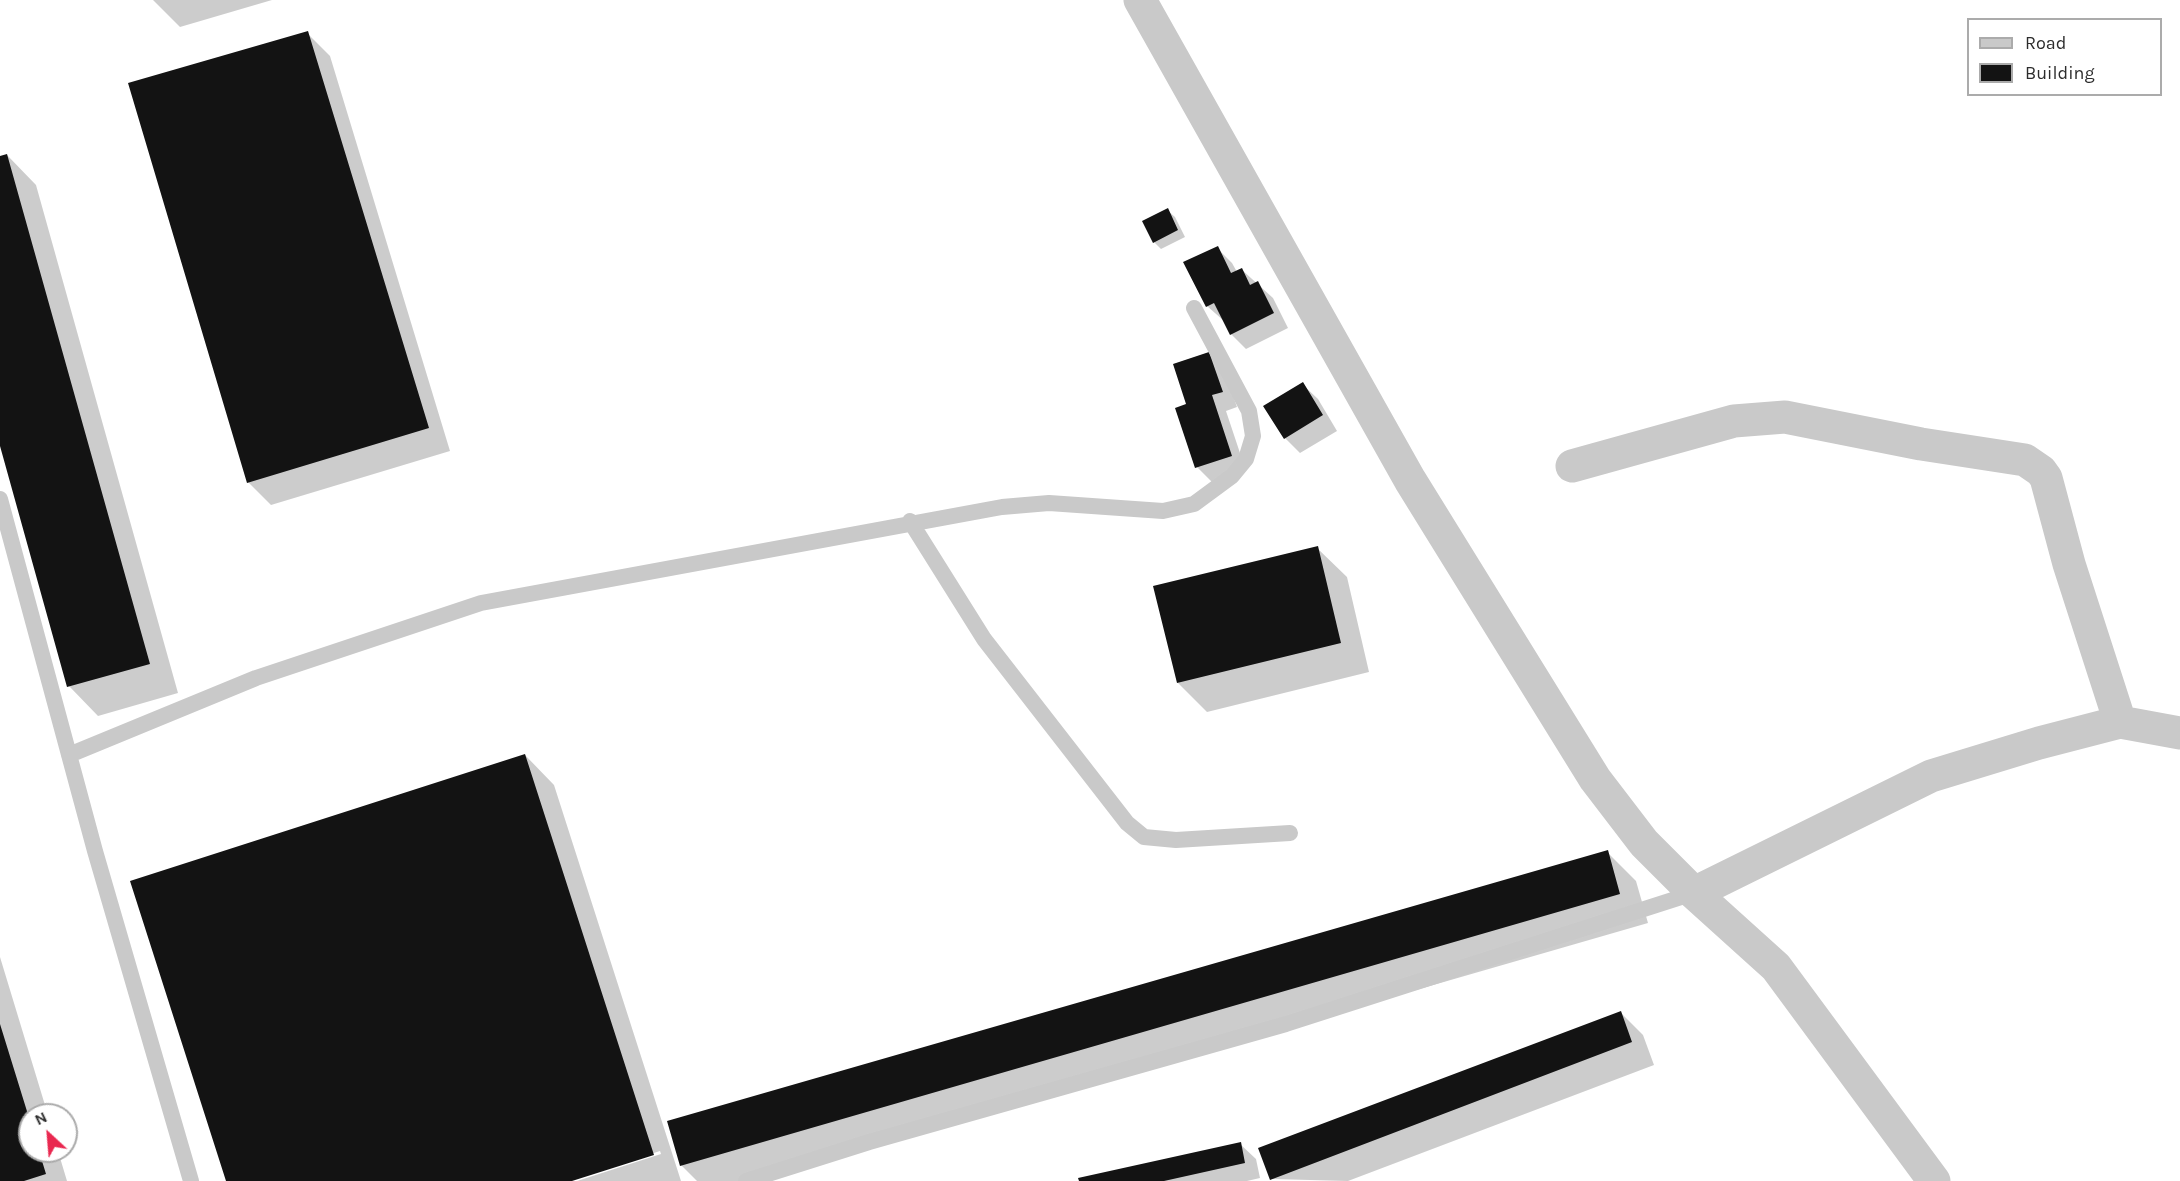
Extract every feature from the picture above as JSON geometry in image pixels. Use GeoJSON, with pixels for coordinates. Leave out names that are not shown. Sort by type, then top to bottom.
{"type":"FeatureCollection","features":[{"type":"Feature","properties":{"kind":"street"},"geometry":{"type":"LineString","coordinates":[[1140,0],[1410,480],[1595,779],[1644,843],[1694,893],[1776,967],[1934,1181]]}},
{"type":"Feature","properties":{"kind":"street"},"geometry":{"type":"LineString","coordinates":[[1572,466],[1734,421],[1785,417],[1921,444],[2025,460],[2041,471],[2046,478],[2069,564],[2120,722]]}},
{"type":"Feature","properties":{"kind":"street"},"geometry":{"type":"LineString","coordinates":[[1694,893],[1931,776],[2039,743],[2120,722],[2180,733]]}},
{"type":"Feature","properties":{"kind":"lane"},"geometry":{"type":"LineString","coordinates":[[69,754],[256,678],[481,603],[910,521],[1002,507],[1049,503],[1163,511],[1194,504],[1232,476],[1246,459],[1253,436],[1249,411],[1194,308]]}},
{"type":"Feature","properties":{"kind":"lane"},"geometry":{"type":"LineString","coordinates":[[0,499],[69,754],[191,1181]]}},
{"type":"Feature","properties":{"kind":"lane"},"geometry":{"type":"LineString","coordinates":[[910,521],[984,639],[1127,823],[1144,837],[1176,840],[1290,833]]}},
{"type":"Feature","properties":{"kind":"lane"},"geometry":{"type":"LineString","coordinates":[[746,1181],[881,1139],[1286,1024],[1694,893]]}},
{"type":"Feature","properties":{"kind":"building"},"geometry":{"type":"Polygon","coordinates":[[[308,31],[429,428],[247,483],[128,83],[308,31]]]}},
{"type":"Feature","properties":{"kind":"building"},"geometry":{"type":"Polygon","coordinates":[[[7,154],[150,664],[67,687],[0,446],[0,156],[7,154]]]}},
{"type":"Feature","properties":{"kind":"building"},"geometry":{"type":"Polygon","coordinates":[[[1168,208],[1178,230],[1153,243],[1142,221],[1168,208]]]}},
{"type":"Feature","properties":{"kind":"building"},"geometry":{"type":"Polygon","coordinates":[[[1218,246],[1231,273],[1242,268],[1250,285],[1258,281],[1274,313],[1230,335],[1214,303],[1206,307],[1183,262],[1218,246]]]}},
{"type":"Feature","properties":{"kind":"building"},"geometry":{"type":"Polygon","coordinates":[[[1209,352],[1223,392],[1212,395],[1232,456],[1195,468],[1175,408],[1186,404],[1173,364],[1209,352]]]}},
{"type":"Feature","properties":{"kind":"building"},"geometry":{"type":"Polygon","coordinates":[[[1303,382],[1323,415],[1284,439],[1263,406],[1303,382]]]}},
{"type":"Feature","properties":{"kind":"building"},"geometry":{"type":"Polygon","coordinates":[[[1318,546],[1341,643],[1177,683],[1153,586],[1318,546]]]}},
{"type":"Feature","properties":{"kind":"building"},"geometry":{"type":"Polygon","coordinates":[[[525,754],[654,1155],[572,1181],[226,1181],[130,881],[525,754]]]}},
{"type":"Feature","properties":{"kind":"building"},"geometry":{"type":"Polygon","coordinates":[[[1608,850],[1620,894],[680,1166],[667,1121],[1608,850]]]}},
{"type":"Feature","properties":{"kind":"building"},"geometry":{"type":"Polygon","coordinates":[[[1621,1011],[1632,1042],[1270,1180],[1258,1148],[1621,1011]]]}},
{"type":"Feature","properties":{"kind":"building"},"geometry":{"type":"Polygon","coordinates":[[[0,1024],[24,1103],[18,1103],[18,1163],[43,1163],[46,1174],[24,1181],[0,1181],[0,1024]]]}},
{"type":"Feature","properties":{"kind":"building"},"geometry":{"type":"Polygon","coordinates":[[[1241,1142],[1245,1163],[1164,1181],[1079,1181],[1078,1178],[1241,1142]]]}}]}
